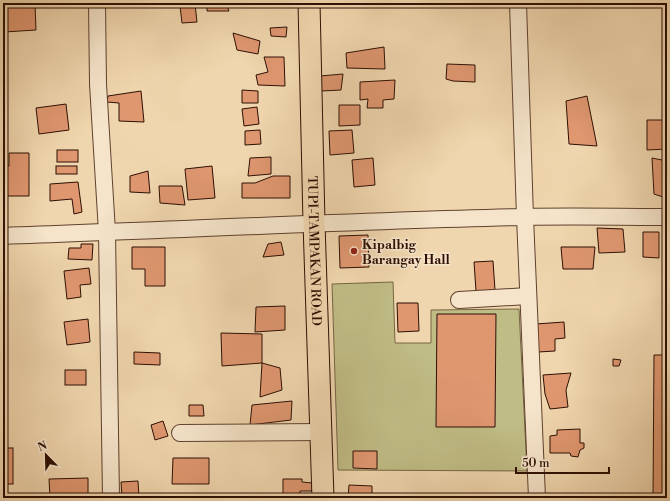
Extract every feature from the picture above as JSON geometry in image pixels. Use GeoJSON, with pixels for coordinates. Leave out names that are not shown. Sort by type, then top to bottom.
{"type":"FeatureCollection","features":[{"type":"Feature","properties":{"kind":"main road","name":"TUPI-TAMPAKAN ROAD"},"geometry":{"type":"LineString","coordinates":[[309,3],[314,223],[323,498]]}},
{"type":"Feature","properties":{"kind":"street"},"geometry":{"type":"LineString","coordinates":[[97,3],[98,84],[107,232],[111,498]]}},
{"type":"Feature","properties":{"kind":"street"},"geometry":{"type":"LineString","coordinates":[[518,3],[528,296],[537,498]]}},
{"type":"Feature","properties":{"kind":"street"},"geometry":{"type":"LineString","coordinates":[[3,236],[314,223],[525,217],[667,217]]}},
{"type":"Feature","properties":{"kind":"street"},"geometry":{"type":"LineString","coordinates":[[459,300],[528,296]]}},
{"type":"Feature","properties":{"kind":"street"},"geometry":{"type":"LineString","coordinates":[[180,433],[321,432]]}},
{"type":"Feature","properties":{"kind":"shaded area"},"geometry":{"type":"Polygon","coordinates":[[[393,282],[395,343],[431,343],[431,310],[519,309],[527,471],[338,470],[332,284],[393,282]]]}},
{"type":"Feature","properties":{"kind":"building"},"geometry":{"type":"Polygon","coordinates":[[[12,3],[35,5],[36,30],[4,32],[3,7],[12,7],[12,3]]]}},
{"type":"Feature","properties":{"kind":"building"},"geometry":{"type":"Polygon","coordinates":[[[207,3],[226,3],[229,11],[207,11],[207,3]]]}},
{"type":"Feature","properties":{"kind":"building"},"geometry":{"type":"Polygon","coordinates":[[[195,4],[197,22],[182,23],[180,6],[195,4]]]}},
{"type":"Feature","properties":{"kind":"building"},"geometry":{"type":"Polygon","coordinates":[[[287,27],[286,37],[271,36],[270,28],[287,27]]]}},
{"type":"Feature","properties":{"kind":"building"},"geometry":{"type":"Polygon","coordinates":[[[233,33],[260,41],[258,54],[237,50],[233,33]]]}},
{"type":"Feature","properties":{"kind":"building"},"geometry":{"type":"Polygon","coordinates":[[[384,47],[385,69],[347,68],[346,53],[384,47]]]}},
{"type":"Feature","properties":{"kind":"building"},"geometry":{"type":"Polygon","coordinates":[[[264,57],[284,57],[285,86],[258,85],[256,75],[268,72],[264,57]]]}},
{"type":"Feature","properties":{"kind":"building"},"geometry":{"type":"Polygon","coordinates":[[[447,64],[475,65],[475,82],[453,81],[446,79],[447,64]]]}},
{"type":"Feature","properties":{"kind":"building"},"geometry":{"type":"Polygon","coordinates":[[[343,74],[341,90],[321,91],[320,76],[343,74]]]}},
{"type":"Feature","properties":{"kind":"building"},"geometry":{"type":"Polygon","coordinates":[[[395,80],[394,99],[383,100],[383,108],[367,108],[368,99],[360,100],[360,82],[395,80]]]}},
{"type":"Feature","properties":{"kind":"building"},"geometry":{"type":"Polygon","coordinates":[[[242,90],[258,91],[258,103],[242,103],[242,90]]]}},
{"type":"Feature","properties":{"kind":"building"},"geometry":{"type":"Polygon","coordinates":[[[141,91],[144,122],[119,121],[119,103],[107,102],[108,96],[141,91]]]}},
{"type":"Feature","properties":{"kind":"building"},"geometry":{"type":"Polygon","coordinates":[[[587,96],[597,146],[569,144],[566,101],[587,96]]]}},
{"type":"Feature","properties":{"kind":"building"},"geometry":{"type":"Polygon","coordinates":[[[66,104],[69,130],[39,134],[36,108],[66,104]]]}},
{"type":"Feature","properties":{"kind":"building"},"geometry":{"type":"Polygon","coordinates":[[[339,105],[360,105],[360,125],[339,126],[339,105]]]}},
{"type":"Feature","properties":{"kind":"building"},"geometry":{"type":"Polygon","coordinates":[[[257,107],[259,124],[244,126],[242,109],[257,107]]]}},
{"type":"Feature","properties":{"kind":"building"},"geometry":{"type":"Polygon","coordinates":[[[647,120],[667,120],[667,149],[647,150],[647,120]]]}},
{"type":"Feature","properties":{"kind":"building"},"geometry":{"type":"Polygon","coordinates":[[[260,130],[261,144],[245,145],[245,131],[260,130]]]}},
{"type":"Feature","properties":{"kind":"building"},"geometry":{"type":"Polygon","coordinates":[[[352,130],[354,153],[330,155],[329,131],[352,130]]]}},
{"type":"Feature","properties":{"kind":"building"},"geometry":{"type":"Polygon","coordinates":[[[57,150],[78,150],[78,162],[57,162],[57,150]]]}},
{"type":"Feature","properties":{"kind":"building"},"geometry":{"type":"Polygon","coordinates":[[[9,153],[29,153],[29,196],[7,196],[7,177],[3,177],[3,166],[9,166],[9,153]]]}},
{"type":"Feature","properties":{"kind":"building"},"geometry":{"type":"Polygon","coordinates":[[[271,157],[271,174],[248,176],[250,158],[271,157]]]}},
{"type":"Feature","properties":{"kind":"building"},"geometry":{"type":"Polygon","coordinates":[[[373,158],[375,185],[354,187],[352,160],[373,158]]]}},
{"type":"Feature","properties":{"kind":"building"},"geometry":{"type":"Polygon","coordinates":[[[652,158],[662,160],[667,159],[667,196],[663,197],[654,194],[652,158]]]}},
{"type":"Feature","properties":{"kind":"building"},"geometry":{"type":"Polygon","coordinates":[[[56,166],[77,166],[77,174],[56,174],[56,166]]]}},
{"type":"Feature","properties":{"kind":"building"},"geometry":{"type":"Polygon","coordinates":[[[212,166],[215,198],[188,200],[185,169],[212,166]]]}},
{"type":"Feature","properties":{"kind":"building"},"geometry":{"type":"Polygon","coordinates":[[[148,171],[150,193],[130,192],[130,176],[148,171]]]}},
{"type":"Feature","properties":{"kind":"building"},"geometry":{"type":"Polygon","coordinates":[[[273,176],[290,176],[290,198],[242,198],[242,183],[255,183],[273,176]]]}},
{"type":"Feature","properties":{"kind":"building"},"geometry":{"type":"Polygon","coordinates":[[[78,182],[82,212],[74,214],[72,199],[50,201],[50,184],[78,182]]]}},
{"type":"Feature","properties":{"kind":"building"},"geometry":{"type":"Polygon","coordinates":[[[159,186],[182,186],[185,205],[160,203],[159,186]]]}},
{"type":"Feature","properties":{"kind":"building"},"geometry":{"type":"Polygon","coordinates":[[[597,228],[623,229],[625,252],[599,253],[597,228]]]}},
{"type":"Feature","properties":{"kind":"building"},"geometry":{"type":"Polygon","coordinates":[[[643,232],[659,232],[659,258],[643,257],[643,232]]]}},
{"type":"Feature","properties":{"kind":"building","name":"Kipalbig Barangay Hall"},"geometry":{"type":"Polygon","coordinates":[[[368,235],[369,267],[340,268],[339,236],[368,235]]]}},
{"type":"Feature","properties":{"kind":"building"},"geometry":{"type":"Polygon","coordinates":[[[281,242],[284,255],[263,257],[268,244],[281,242]]]}},
{"type":"Feature","properties":{"kind":"building"},"geometry":{"type":"Polygon","coordinates":[[[81,244],[93,244],[92,260],[68,259],[69,248],[81,248],[81,244]]]}},
{"type":"Feature","properties":{"kind":"building"},"geometry":{"type":"Polygon","coordinates":[[[132,247],[165,247],[165,286],[145,286],[145,269],[132,269],[132,247]]]}},
{"type":"Feature","properties":{"kind":"building"},"geometry":{"type":"Polygon","coordinates":[[[561,247],[595,247],[593,269],[563,269],[561,247]]]}},
{"type":"Feature","properties":{"kind":"building"},"geometry":{"type":"Polygon","coordinates":[[[493,261],[495,290],[476,291],[474,262],[493,261]]]}},
{"type":"Feature","properties":{"kind":"building"},"geometry":{"type":"Polygon","coordinates":[[[89,268],[91,284],[80,285],[81,297],[67,299],[64,271],[89,268]]]}},
{"type":"Feature","properties":{"kind":"building"},"geometry":{"type":"Polygon","coordinates":[[[397,303],[418,303],[419,331],[398,332],[397,303]]]}},
{"type":"Feature","properties":{"kind":"building"},"geometry":{"type":"Polygon","coordinates":[[[285,306],[285,330],[255,332],[256,307],[285,306]]]}},
{"type":"Feature","properties":{"kind":"building"},"geometry":{"type":"Polygon","coordinates":[[[437,314],[496,314],[495,427],[436,427],[437,314]]]}},
{"type":"Feature","properties":{"kind":"building"},"geometry":{"type":"Polygon","coordinates":[[[88,319],[90,342],[67,345],[64,322],[88,319]]]}},
{"type":"Feature","properties":{"kind":"building"},"geometry":{"type":"Polygon","coordinates":[[[564,322],[565,338],[555,339],[555,351],[538,352],[536,324],[564,322]]]}},
{"type":"Feature","properties":{"kind":"building"},"geometry":{"type":"Polygon","coordinates":[[[221,333],[262,334],[262,363],[222,366],[221,333]]]}},
{"type":"Feature","properties":{"kind":"building"},"geometry":{"type":"Polygon","coordinates":[[[134,352],[160,353],[160,365],[134,364],[134,352]]]}},
{"type":"Feature","properties":{"kind":"building"},"geometry":{"type":"Polygon","coordinates":[[[654,355],[667,355],[667,498],[653,498],[654,355]]]}},
{"type":"Feature","properties":{"kind":"building"},"geometry":{"type":"Polygon","coordinates":[[[613,359],[621,360],[619,366],[613,366],[613,359]]]}},
{"type":"Feature","properties":{"kind":"building"},"geometry":{"type":"Polygon","coordinates":[[[262,363],[280,368],[282,390],[260,397],[262,363]]]}},
{"type":"Feature","properties":{"kind":"building"},"geometry":{"type":"Polygon","coordinates":[[[65,370],[86,370],[86,385],[65,385],[65,370]]]}},
{"type":"Feature","properties":{"kind":"building"},"geometry":{"type":"Polygon","coordinates":[[[571,373],[566,390],[568,407],[550,409],[545,394],[543,375],[571,373]]]}},
{"type":"Feature","properties":{"kind":"building"},"geometry":{"type":"Polygon","coordinates":[[[292,401],[291,420],[250,425],[252,405],[292,401]]]}},
{"type":"Feature","properties":{"kind":"building"},"geometry":{"type":"Polygon","coordinates":[[[189,405],[203,405],[204,416],[189,416],[189,405]]]}},
{"type":"Feature","properties":{"kind":"building"},"geometry":{"type":"Polygon","coordinates":[[[163,421],[168,436],[155,440],[151,425],[163,421]]]}},
{"type":"Feature","properties":{"kind":"building"},"geometry":{"type":"Polygon","coordinates":[[[580,429],[580,443],[584,443],[584,448],[580,450],[578,457],[571,456],[570,453],[550,453],[550,436],[557,435],[557,430],[580,429]]]}},
{"type":"Feature","properties":{"kind":"building"},"geometry":{"type":"Polygon","coordinates":[[[3,448],[13,448],[13,484],[3,484],[3,448]]]}},
{"type":"Feature","properties":{"kind":"building"},"geometry":{"type":"Polygon","coordinates":[[[353,451],[377,451],[377,469],[353,468],[353,451]]]}},
{"type":"Feature","properties":{"kind":"building"},"geometry":{"type":"Polygon","coordinates":[[[173,458],[209,458],[209,484],[172,484],[173,458]]]}},
{"type":"Feature","properties":{"kind":"building"},"geometry":{"type":"Polygon","coordinates":[[[88,478],[88,498],[50,498],[49,479],[88,478]]]}},
{"type":"Feature","properties":{"kind":"building"},"geometry":{"type":"Polygon","coordinates":[[[283,479],[302,479],[302,482],[312,483],[312,491],[300,491],[300,498],[283,498],[283,479]]]}},
{"type":"Feature","properties":{"kind":"building"},"geometry":{"type":"Polygon","coordinates":[[[138,481],[139,498],[122,498],[121,482],[138,481]]]}},
{"type":"Feature","properties":{"kind":"building"},"geometry":{"type":"Polygon","coordinates":[[[349,485],[372,486],[372,498],[348,498],[349,485]]]}},
{"type":"Feature","properties":{"kind":"place","name":"Kipalbig Barangay Hall"},"geometry":{"type":"Point","coordinates":[354,251]}}]}
